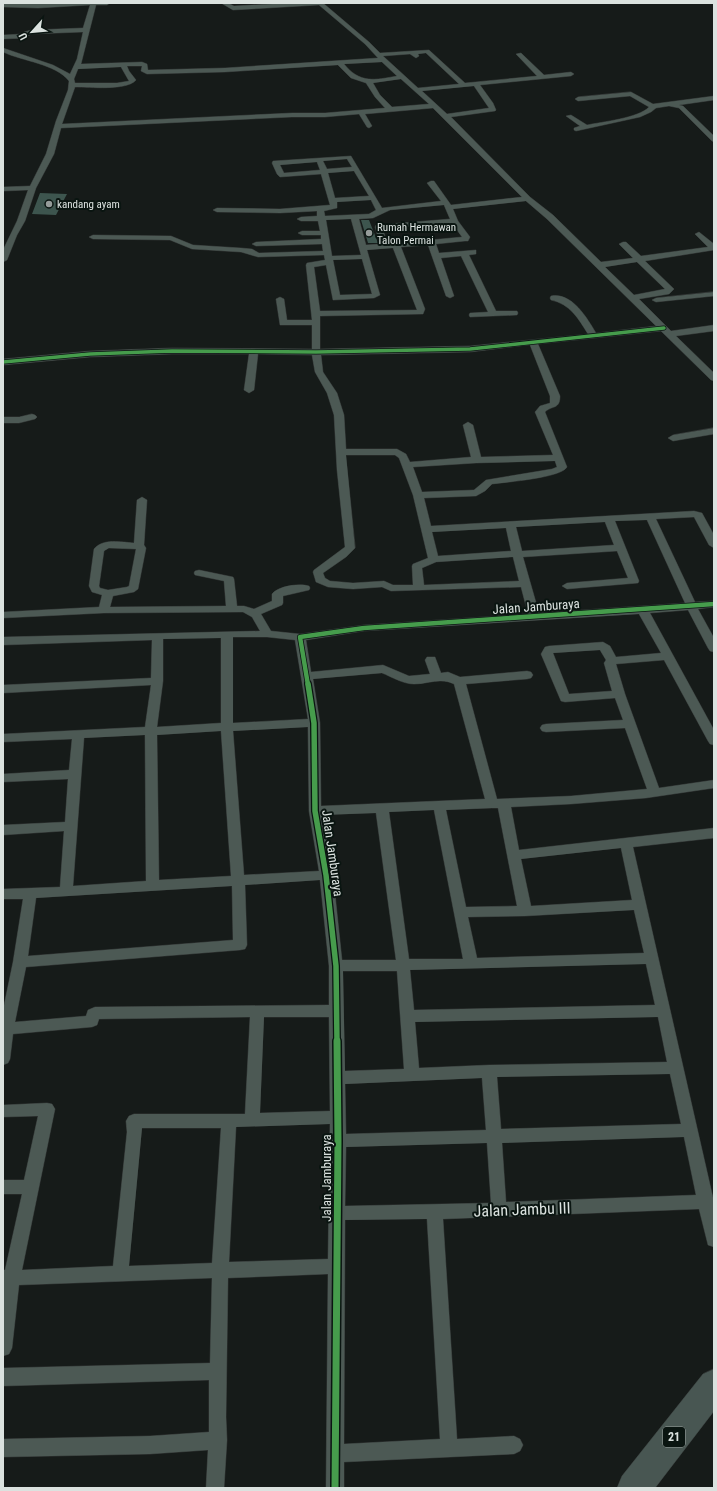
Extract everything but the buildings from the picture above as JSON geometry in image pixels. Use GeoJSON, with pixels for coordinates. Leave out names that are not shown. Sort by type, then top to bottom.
{"type":"FeatureCollection","features":[{"type":"Feature","properties":{"kind":"highway","name":"21"},"geometry":{"type":"LineString","coordinates":[[634,1488],[714,1385]]}},
{"type":"Feature","properties":{"kind":"street"},"geometry":{"type":"LineString","coordinates":[[3,260],[13,235],[21,221],[32,188],[50,154],[72,81],[82,56],[85,30],[94,3]]}},
{"type":"Feature","properties":{"kind":"street"},"geometry":{"type":"LineString","coordinates":[[3,5],[107,3]]}},
{"type":"Feature","properties":{"kind":"street"},"geometry":{"type":"LineString","coordinates":[[224,3],[233,8],[320,3],[367,43],[380,57],[446,116],[527,200],[550,217],[714,378]]}},
{"type":"Feature","properties":{"kind":"street"},"geometry":{"type":"LineString","coordinates":[[3,38],[22,36],[29,32],[85,30]]}},
{"type":"Feature","properties":{"kind":"street"},"geometry":{"type":"LineString","coordinates":[[422,46],[463,84]]}},
{"type":"Feature","properties":{"kind":"street"},"geometry":{"type":"LineString","coordinates":[[3,50],[11,54],[46,64],[72,81],[104,85],[117,85],[131,82],[133,80],[126,72],[123,64]]}},
{"type":"Feature","properties":{"kind":"street"},"geometry":{"type":"LineString","coordinates":[[77,67],[144,64],[145,71],[174,71],[340,63],[380,57],[414,55],[426,51]]}},
{"type":"Feature","properties":{"kind":"street"},"geometry":{"type":"LineString","coordinates":[[519,54],[542,77]]}},
{"type":"Feature","properties":{"kind":"street"},"geometry":{"type":"LineString","coordinates":[[340,63],[349,75],[363,81],[369,82],[402,77]]}},
{"type":"Feature","properties":{"kind":"street"},"geometry":{"type":"LineString","coordinates":[[174,71],[176,80]]}},
{"type":"Feature","properties":{"kind":"street"},"geometry":{"type":"LineString","coordinates":[[416,90],[571,74]]}},
{"type":"Feature","properties":{"kind":"street"},"geometry":{"type":"LineString","coordinates":[[369,82],[377,96],[390,109]]}},
{"type":"Feature","properties":{"kind":"street"},"geometry":{"type":"LineString","coordinates":[[446,116],[493,110],[490,102],[475,83]]}},
{"type":"Feature","properties":{"kind":"street"},"geometry":{"type":"LineString","coordinates":[[104,85],[107,93]]}},
{"type":"Feature","properties":{"kind":"street"},"geometry":{"type":"LineString","coordinates":[[578,99],[631,94],[653,107]]}},
{"type":"Feature","properties":{"kind":"street"},"geometry":{"type":"LineString","coordinates":[[576,129],[638,116],[649,111],[653,107],[714,98]]}},
{"type":"Feature","properties":{"kind":"street"},"geometry":{"type":"LineString","coordinates":[[668,104],[681,107],[714,140]]}},
{"type":"Feature","properties":{"kind":"street"},"geometry":{"type":"LineString","coordinates":[[58,126],[361,112],[434,106]]}},
{"type":"Feature","properties":{"kind":"street"},"geometry":{"type":"LineString","coordinates":[[361,112],[370,126]]}},
{"type":"Feature","properties":{"kind":"street"},"geometry":{"type":"LineString","coordinates":[[569,116],[586,127]]}},
{"type":"Feature","properties":{"kind":"street"},"geometry":{"type":"LineString","coordinates":[[277,162],[319,159],[347,154],[374,198],[384,246]]}},
{"type":"Feature","properties":{"kind":"street"},"geometry":{"type":"LineString","coordinates":[[274,155],[282,175],[357,169]]}},
{"type":"Feature","properties":{"kind":"street"},"geometry":{"type":"LineString","coordinates":[[217,210],[280,211],[333,207],[333,200],[319,159]]}},
{"type":"Feature","properties":{"kind":"street"},"geometry":{"type":"LineString","coordinates":[[431,183],[448,205],[454,221],[466,238],[384,246],[364,252],[329,258],[310,265],[316,318],[316,352],[319,372],[332,393],[339,415],[343,490],[350,548],[346,554],[321,568],[318,572],[320,580],[328,584],[354,586],[384,584],[391,588],[418,588],[526,584]]}},
{"type":"Feature","properties":{"kind":"street"},"geometry":{"type":"LineString","coordinates":[[3,189],[32,188]]}},
{"type":"Feature","properties":{"kind":"street"},"geometry":{"type":"LineString","coordinates":[[333,200],[374,198]]}},
{"type":"Feature","properties":{"kind":"street"},"geometry":{"type":"LineString","coordinates":[[301,219],[355,218],[396,207],[527,200]]}},
{"type":"Feature","properties":{"kind":"street"},"geometry":{"type":"LineString","coordinates":[[320,209],[336,298],[376,295],[355,218]]}},
{"type":"Feature","properties":{"kind":"street"},"geometry":{"type":"LineString","coordinates":[[379,227],[454,221]]}},
{"type":"Feature","properties":{"kind":"street"},"geometry":{"type":"LineString","coordinates":[[302,233],[325,237]]}},
{"type":"Feature","properties":{"kind":"street"},"geometry":{"type":"LineString","coordinates":[[699,234],[714,248]]}},
{"type":"Feature","properties":{"kind":"street"},"geometry":{"type":"LineString","coordinates":[[93,237],[173,238],[192,247],[249,251],[258,256],[329,258]]}},
{"type":"Feature","properties":{"kind":"street"},"geometry":{"type":"LineString","coordinates":[[256,244],[325,237]]}},
{"type":"Feature","properties":{"kind":"street"},"geometry":{"type":"LineString","coordinates":[[431,242],[450,296]]}},
{"type":"Feature","properties":{"kind":"street"},"geometry":{"type":"LineString","coordinates":[[623,244],[670,289],[666,292],[634,300]]}},
{"type":"Feature","properties":{"kind":"street"},"geometry":{"type":"LineString","coordinates":[[280,299],[283,323],[316,318],[420,312],[421,309],[396,245]]}},
{"type":"Feature","properties":{"kind":"street"},"geometry":{"type":"LineString","coordinates":[[598,265],[714,248]]}},
{"type":"Feature","properties":{"kind":"street"},"geometry":{"type":"LineString","coordinates":[[435,256],[473,252]]}},
{"type":"Feature","properties":{"kind":"street"},"geometry":{"type":"LineString","coordinates":[[464,253],[494,314]]}},
{"type":"Feature","properties":{"kind":"street"},"geometry":{"type":"LineString","coordinates":[[634,300],[714,294]]}},
{"type":"Feature","properties":{"kind":"street"},"geometry":{"type":"LineString","coordinates":[[554,298],[565,301],[579,314],[594,336]]}},
{"type":"Feature","properties":{"kind":"street"},"geometry":{"type":"LineString","coordinates":[[473,316],[514,313]]}},
{"type":"Feature","properties":{"kind":"street"},"geometry":{"type":"LineString","coordinates":[[3,362],[90,354],[172,351],[254,353],[470,349],[594,336],[714,328]]}},
{"type":"Feature","properties":{"kind":"street"},"geometry":{"type":"LineString","coordinates":[[418,495],[476,493],[489,482],[554,472],[561,469],[562,467],[540,412],[543,408],[553,405],[555,402],[555,396],[533,343]]}},
{"type":"Feature","properties":{"kind":"street"},"geometry":{"type":"LineString","coordinates":[[249,390],[254,353]]}},
{"type":"Feature","properties":{"kind":"street"},"geometry":{"type":"LineString","coordinates":[[3,420],[32,418]]}},
{"type":"Feature","properties":{"kind":"street"},"geometry":{"type":"LineString","coordinates":[[468,425],[476,454],[476,460]]}},
{"type":"Feature","properties":{"kind":"street"},"geometry":{"type":"LineString","coordinates":[[673,438],[714,431]]}},
{"type":"Feature","properties":{"kind":"street"},"geometry":{"type":"LineString","coordinates":[[341,452],[397,452],[403,456],[408,465],[418,495],[434,559]]}},
{"type":"Feature","properties":{"kind":"street"},"geometry":{"type":"LineString","coordinates":[[408,465],[476,460],[558,458]]}},
{"type":"Feature","properties":{"kind":"street"},"geometry":{"type":"LineString","coordinates":[[139,546],[108,545],[99,549],[94,586],[96,590],[108,593],[130,590],[134,587],[141,548],[139,546],[142,500]]}},
{"type":"Feature","properties":{"kind":"street"},"geometry":{"type":"LineString","coordinates":[[426,529],[650,516],[698,515],[714,545]]}},
{"type":"Feature","properties":{"kind":"street"},"geometry":{"type":"LineString","coordinates":[[650,516],[692,607],[714,648]]}},
{"type":"Feature","properties":{"kind":"street"},"geometry":{"type":"LineString","coordinates":[[567,586],[634,581],[608,519]]}},
{"type":"Feature","properties":{"kind":"street"},"geometry":{"type":"LineString","coordinates":[[510,525],[534,616]]}},
{"type":"Feature","properties":{"kind":"street"},"geometry":{"type":"LineString","coordinates":[[418,588],[417,566],[434,559],[621,548]]}},
{"type":"Feature","properties":{"kind":"street"},"geometry":{"type":"LineString","coordinates":[[199,573],[229,579],[232,609]]}},
{"type":"Feature","properties":{"kind":"street"},"geometry":{"type":"LineString","coordinates":[[254,613],[278,603],[277,594],[288,590],[305,588]]}},
{"type":"Feature","properties":{"kind":"street"},"geometry":{"type":"LineString","coordinates":[[104,610],[108,593]]}},
{"type":"Feature","properties":{"kind":"street","name":"Jalan Jamburaya"},"geometry":{"type":"LineString","coordinates":[[336,1488],[336,1266],[338,1141],[336,966],[326,876],[315,811],[314,723],[300,637],[364,628],[692,607],[714,604]]}},
{"type":"Feature","properties":{"kind":"street"},"geometry":{"type":"LineString","coordinates":[[3,615],[104,610],[244,609],[254,613],[264,626],[267,634]]}},
{"type":"Feature","properties":{"kind":"street"},"geometry":{"type":"LineString","coordinates":[[643,610],[714,741]]}},
{"type":"Feature","properties":{"kind":"street"},"geometry":{"type":"LineString","coordinates":[[20,962],[240,945],[238,881],[227,727],[227,634]]}},
{"type":"Feature","properties":{"kind":"street"},"geometry":{"type":"LineString","coordinates":[[3,641],[227,634],[267,634],[300,637]]}},
{"type":"Feature","properties":{"kind":"street"},"geometry":{"type":"LineString","coordinates":[[153,887],[151,730],[158,681],[158,637]]}},
{"type":"Feature","properties":{"kind":"street"},"geometry":{"type":"LineString","coordinates":[[619,694],[565,698],[547,654],[548,650],[603,646],[606,649],[612,661],[610,663],[619,694],[654,792]]}},
{"type":"Feature","properties":{"kind":"street"},"geometry":{"type":"LineString","coordinates":[[612,661],[667,656]]}},
{"type":"Feature","properties":{"kind":"street"},"geometry":{"type":"LineString","coordinates":[[431,660],[436,677]]}},
{"type":"Feature","properties":{"kind":"street"},"geometry":{"type":"LineString","coordinates":[[308,679],[387,671],[407,679],[414,680],[448,676],[458,682],[461,686],[515,855],[525,911]]}},
{"type":"Feature","properties":{"kind":"street"},"geometry":{"type":"LineString","coordinates":[[458,682],[527,675]]}},
{"type":"Feature","properties":{"kind":"street"},"geometry":{"type":"LineString","coordinates":[[3,689],[158,681]]}},
{"type":"Feature","properties":{"kind":"street"},"geometry":{"type":"LineString","coordinates":[[3,738],[314,723]]}},
{"type":"Feature","properties":{"kind":"street"},"geometry":{"type":"LineString","coordinates":[[546,728],[630,724]]}},
{"type":"Feature","properties":{"kind":"street"},"geometry":{"type":"LineString","coordinates":[[66,891],[78,734]]}},
{"type":"Feature","properties":{"kind":"street"},"geometry":{"type":"LineString","coordinates":[[3,778],[75,774]]}},
{"type":"Feature","properties":{"kind":"street"},"geometry":{"type":"LineString","coordinates":[[315,811],[498,804],[614,797],[714,784]]}},
{"type":"Feature","properties":{"kind":"street"},"geometry":{"type":"LineString","coordinates":[[439,806],[462,912],[471,964]]}},
{"type":"Feature","properties":{"kind":"street"},"geometry":{"type":"LineString","coordinates":[[382,809],[403,964],[412,1074]]}},
{"type":"Feature","properties":{"kind":"street"},"geometry":{"type":"LineString","coordinates":[[3,830],[71,826]]}},
{"type":"Feature","properties":{"kind":"street"},"geometry":{"type":"LineString","coordinates":[[515,855],[714,833]]}},
{"type":"Feature","properties":{"kind":"street"},"geometry":{"type":"LineString","coordinates":[[626,842],[691,1130],[714,1240]]}},
{"type":"Feature","properties":{"kind":"street"},"geometry":{"type":"LineString","coordinates":[[3,894],[30,894],[326,876]]}},
{"type":"Feature","properties":{"kind":"street"},"geometry":{"type":"LineString","coordinates":[[3,1059],[6,1029],[20,962],[30,894]]}},
{"type":"Feature","properties":{"kind":"street"},"geometry":{"type":"LineString","coordinates":[[462,912],[525,911],[641,905]]}},
{"type":"Feature","properties":{"kind":"street"},"geometry":{"type":"LineString","coordinates":[[336,966],[471,964],[652,958]]}},
{"type":"Feature","properties":{"kind":"street"},"geometry":{"type":"LineString","coordinates":[[6,1029],[92,1021],[93,1014],[95,1013],[257,1013],[336,1011]]}},
{"type":"Feature","properties":{"kind":"street"},"geometry":{"type":"LineString","coordinates":[[408,1016],[498,1013],[664,1011]]}},
{"type":"Feature","properties":{"kind":"street"},"geometry":{"type":"LineString","coordinates":[[252,1120],[257,1013]]}},
{"type":"Feature","properties":{"kind":"street"},"geometry":{"type":"LineString","coordinates":[[337,1078],[412,1074],[676,1068]]}},
{"type":"Feature","properties":{"kind":"street"},"geometry":{"type":"LineString","coordinates":[[489,1072],[495,1136],[499,1210]]}},
{"type":"Feature","properties":{"kind":"street"},"geometry":{"type":"LineString","coordinates":[[3,1111],[47,1109],[30,1187],[7,1278],[3,1348]]}},
{"type":"Feature","properties":{"kind":"street"},"geometry":{"type":"LineString","coordinates":[[120,1274],[135,1132],[134,1122],[229,1121],[337,1117]]}},
{"type":"Feature","properties":{"kind":"street"},"geometry":{"type":"LineString","coordinates":[[214,1488],[218,1440],[220,1271],[229,1121]]}},
{"type":"Feature","properties":{"kind":"street"},"geometry":{"type":"LineString","coordinates":[[338,1141],[691,1130]]}},
{"type":"Feature","properties":{"kind":"street"},"geometry":{"type":"LineString","coordinates":[[3,1187],[30,1187]]}},
{"type":"Feature","properties":{"kind":"street","name":"Jalan Jambu III"},"geometry":{"type":"LineString","coordinates":[[337,1213],[435,1212],[706,1202]]}},
{"type":"Feature","properties":{"kind":"street"},"geometry":{"type":"LineString","coordinates":[[435,1212],[449,1449]]}},
{"type":"Feature","properties":{"kind":"street"},"geometry":{"type":"LineString","coordinates":[[7,1278],[336,1266]]}},
{"type":"Feature","properties":{"kind":"street"},"geometry":{"type":"LineString","coordinates":[[3,1377],[218,1371]]}},
{"type":"Feature","properties":{"kind":"street"},"geometry":{"type":"LineString","coordinates":[[3,1448],[150,1445],[218,1440]]}},
{"type":"Feature","properties":{"kind":"street"},"geometry":{"type":"LineString","coordinates":[[335,1453],[514,1445]]}},
{"type":"Feature","properties":{"kind":"cycle path"},"geometry":{"type":"LineString","coordinates":[[3,362],[90,354],[172,351],[316,352],[470,349],[664,328]]}},
{"type":"Feature","properties":{"kind":"cycle path"},"geometry":{"type":"LineString","coordinates":[[335,1488],[338,1141],[336,966],[326,875],[315,811],[314,723],[300,637],[364,628],[714,604]]}},
{"type":"Feature","properties":{"kind":"place","name":"kandang ayam"},"geometry":{"type":"Point","coordinates":[49,204]}},
{"type":"Feature","properties":{"kind":"place","name":"Rumah Hermawan Talon Permai"},"geometry":{"type":"Point","coordinates":[369,233]}}]}
